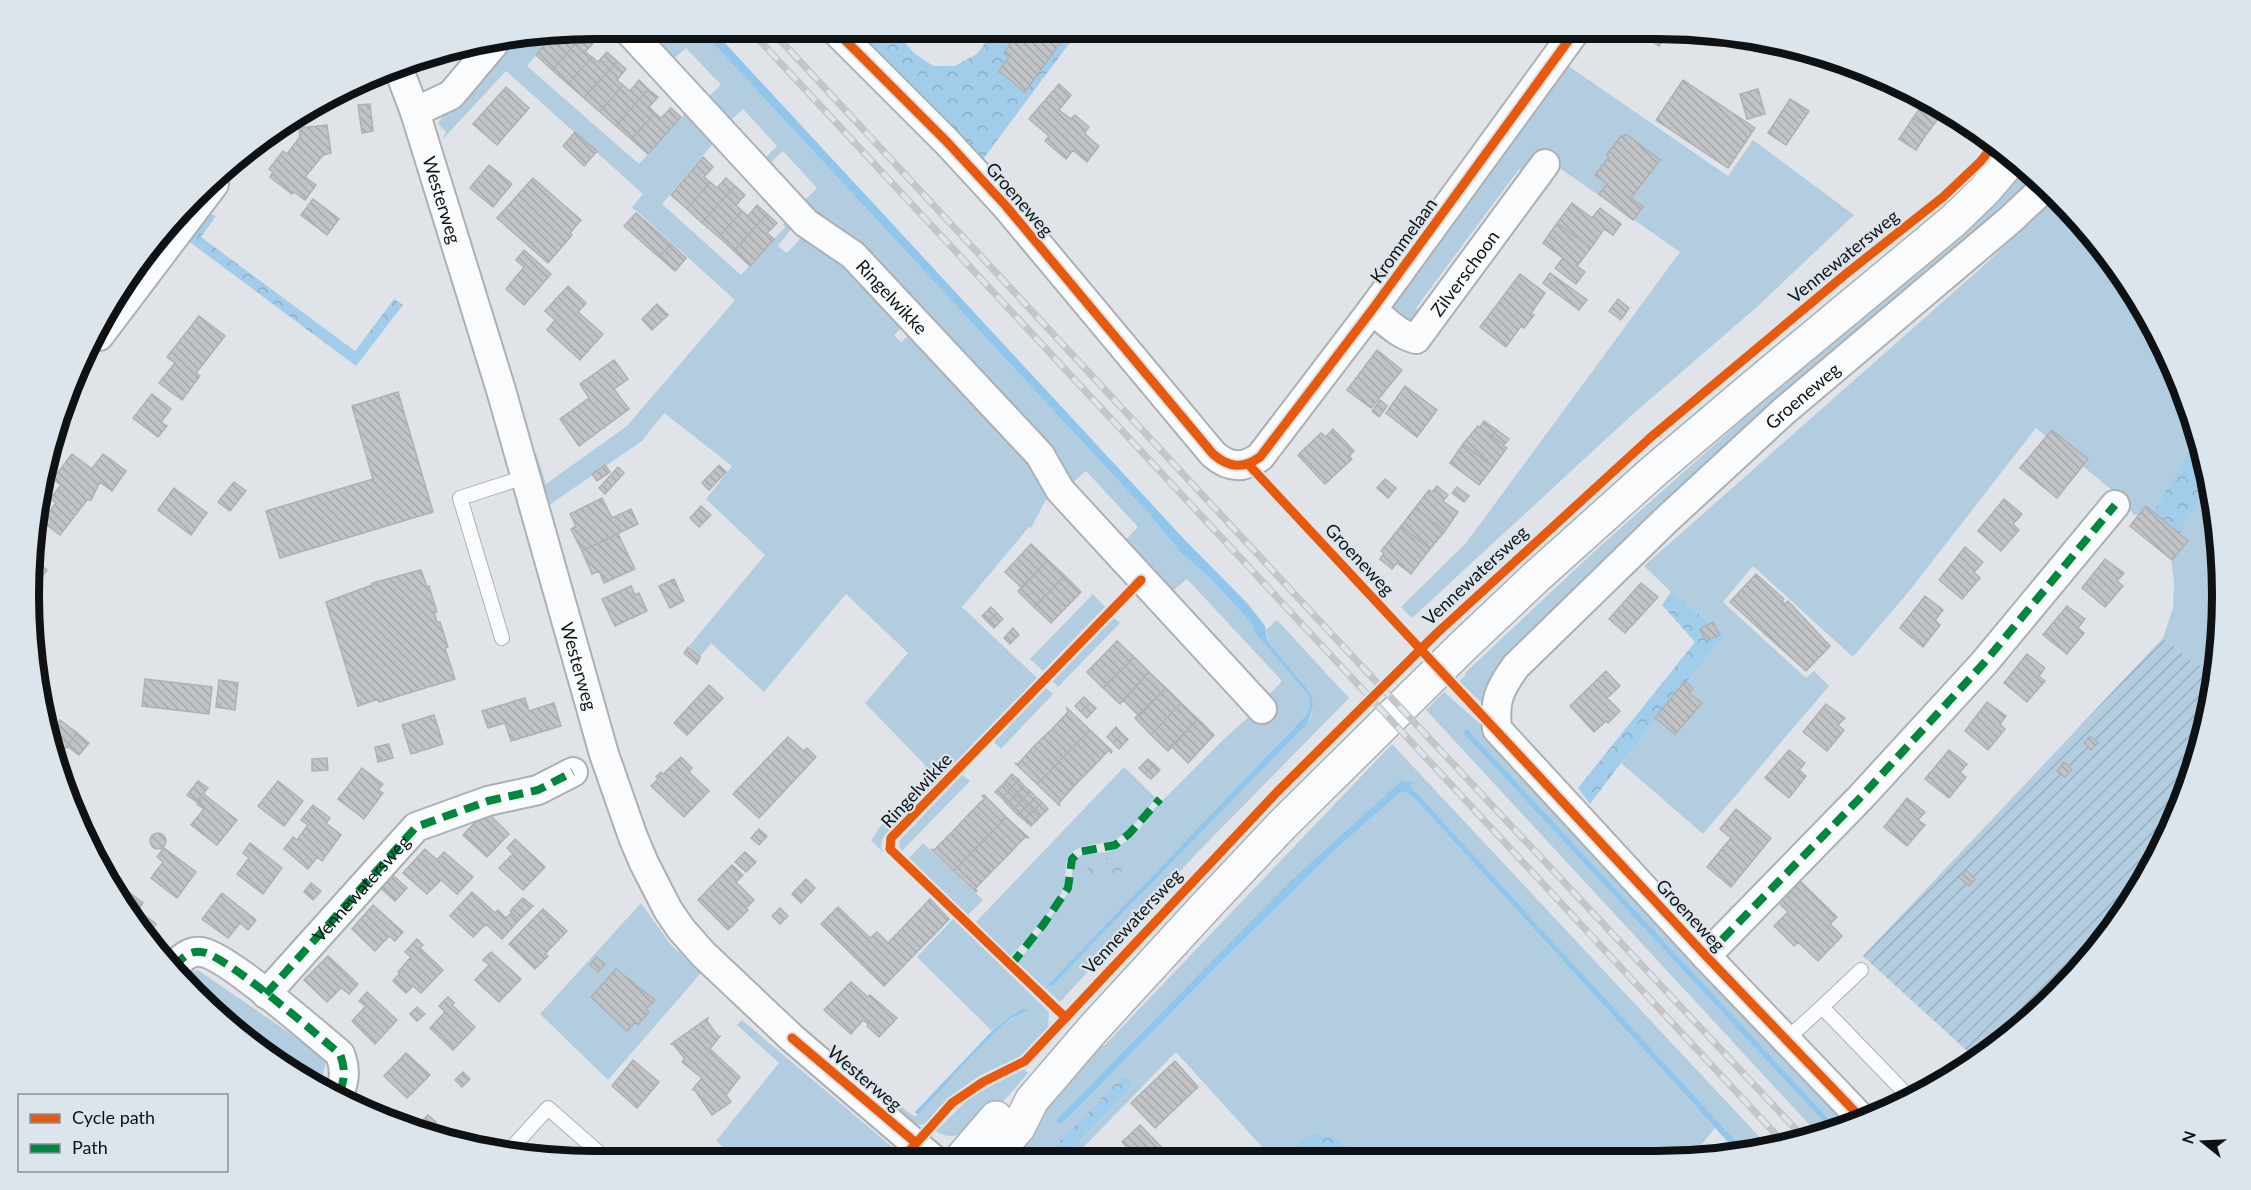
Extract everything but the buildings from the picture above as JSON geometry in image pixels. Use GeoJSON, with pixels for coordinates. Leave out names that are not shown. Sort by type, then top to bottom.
{"type":"FeatureCollection","features":[{"type":"Feature","properties":{"kind":"street","name":"Ringelwikke"},"geometry":{"type":"LineString","coordinates":[[637,39],[806,223],[853,255],[1040,455],[1060,490],[1262,709]]}},
{"type":"Feature","properties":{"kind":"street","name":"Groeneweg"},"geometry":{"type":"LineString","coordinates":[[844,39],[947,142],[1006,206],[1213,454],[1231,465],[1249,465]]}},
{"type":"Feature","properties":{"kind":"street","name":"Krommelaan"},"geometry":{"type":"LineString","coordinates":[[1249,465],[1260,457],[1372,310],[1569,39]]}},
{"type":"Feature","properties":{"kind":"street"},"geometry":{"type":"LineString","coordinates":[[415,112],[451,94],[489,50]]}},
{"type":"Feature","properties":{"kind":"street","name":"Westerweg"},"geometry":{"type":"LineString","coordinates":[[401,74],[415,112],[501,390],[604,754],[633,837],[668,910],[703,954],[784,1030],[924,1151]]}},
{"type":"Feature","properties":{"kind":"street","name":"Zilverschoon"},"geometry":{"type":"LineString","coordinates":[[1372,310],[1398,331],[1416,339],[1545,164]]}},
{"type":"Feature","properties":{"kind":"street"},"geometry":{"type":"LineString","coordinates":[[997,1151],[1018,1128],[1032,1100],[1093,1029],[1282,825],[1462,647],[1654,471],[1953,221],[1984,191],[2007,164]]}},
{"type":"Feature","properties":{"kind":"street","name":"Groeneweg"},"geometry":{"type":"LineString","coordinates":[[1857,1113],[1706,956],[1497,729],[1496,705],[1502,686],[1516,666],[1601,582],[1776,418],[2010,220],[2039,193]]}},
{"type":"Feature","properties":{"kind":"street"},"geometry":{"type":"LineString","coordinates":[[112,319],[194,210]]}},
{"type":"Feature","properties":{"kind":"street"},"geometry":{"type":"LineString","coordinates":[[1706,956],[1861,797],[1984,663],[2115,505]]}},
{"type":"Feature","properties":{"kind":"street","name":"Vennewatersweg"},"geometry":{"type":"LineString","coordinates":[[266,994],[416,827],[488,801],[538,790],[573,772]]}},
{"type":"Feature","properties":{"kind":"street"},"geometry":{"type":"LineString","coordinates":[[178,963],[188,954],[201,952],[216,957],[266,994],[340,1054],[345,1079],[341,1090]]}},
{"type":"Feature","properties":{"kind":"street"},"geometry":{"type":"LineString","coordinates":[[969,1151],[999,1115],[1032,1100]]}},
{"type":"Feature","properties":{"kind":"lane"},"geometry":{"type":"LineString","coordinates":[[502,638],[460,498],[525,477]]}},
{"type":"Feature","properties":{"kind":"lane"},"geometry":{"type":"LineString","coordinates":[[1787,1039],[1861,970]]}},
{"type":"Feature","properties":{"kind":"lane"},"geometry":{"type":"LineString","coordinates":[[1822,1008],[1905,1093]]}},
{"type":"Feature","properties":{"kind":"lane"},"geometry":{"type":"LineString","coordinates":[[515,1145],[548,1108],[596,1151]]}},
{"type":"Feature","properties":{"kind":"green space"},"geometry":{"type":"Polygon","coordinates":[[[668,39],[709,39],[1151,516],[1181,553],[1211,579],[1252,624],[1254,632],[1308,693],[1310,706],[1307,714],[1049,985],[1051,987],[1308,723],[1312,710],[1311,697],[1305,686],[1277,654],[1266,630],[1277,620],[1349,698],[1197,853],[1060,1002],[1018,963],[1071,889],[1073,861],[1083,854],[1107,852],[1134,836],[1153,810],[1226,737],[1252,714],[1256,717],[1271,704],[1266,698],[1282,681],[1187,579],[1169,594],[1155,579],[1158,576],[1139,555],[1135,558],[1122,543],[1138,527],[1086,471],[1069,486],[1050,451],[863,249],[818,219],[802,203],[817,188],[783,151],[768,165],[763,160],[777,146],[743,109],[728,123],[706,99],[721,85],[686,48],[671,61],[658,48],[668,39]]]}},
{"type":"Feature","properties":{"kind":"green space"},"geometry":{"type":"Polygon","coordinates":[[[856,39],[902,39],[914,53],[933,66],[955,66],[977,54],[988,39],[1073,39],[981,162],[856,39]]]}},
{"type":"Feature","properties":{"kind":"green space"},"geometry":{"type":"Polygon","coordinates":[[[549,41],[527,66],[639,164],[688,110],[716,140],[662,204],[741,275],[785,227],[783,225],[788,219],[792,228],[778,246],[787,253],[800,239],[804,238],[845,261],[904,325],[894,335],[901,342],[912,333],[1031,460],[1049,494],[1031,528],[1029,527],[962,607],[1037,678],[882,839],[883,852],[871,841],[879,828],[925,777],[925,765],[865,703],[908,653],[846,594],[764,692],[711,643],[700,657],[689,646],[765,555],[706,499],[732,466],[664,413],[642,441],[545,508],[530,460],[536,453],[546,484],[627,426],[735,300],[632,207],[643,194],[506,71],[442,140],[446,132],[438,124],[504,47],[549,41]]]}},
{"type":"Feature","properties":{"kind":"green space"},"geometry":{"type":"Polygon","coordinates":[[[1567,65],[1728,176],[1753,140],[1854,215],[1758,306],[1633,414],[1412,618],[1401,607],[1466,543],[1680,252],[1541,155],[1527,174],[1519,169],[1416,308],[1422,314],[1420,316],[1405,321],[1387,308],[1567,65]]]}},
{"type":"Feature","properties":{"kind":"green space"},"geometry":{"type":"Polygon","coordinates":[[[2018,173],[2034,188],[1484,705],[1459,681],[1598,548],[1758,406],[1757,403],[2018,173]]]}},
{"type":"Feature","properties":{"kind":"green space"},"geometry":{"type":"Polygon","coordinates":[[[2045,198],[2074,228],[2118,286],[2138,317],[2170,382],[2192,447],[2148,521],[2142,514],[2134,515],[2119,496],[2036,428],[1910,590],[1853,657],[1753,566],[1723,602],[1806,678],[1814,671],[1829,686],[1703,834],[1621,763],[1725,635],[1671,592],[1644,566],[1981,268],[2042,211],[2042,200],[2045,198]]]}},
{"type":"Feature","properties":{"kind":"green space"},"geometry":{"type":"Polygon","coordinates":[[[207,213],[216,216],[201,237],[355,351],[394,299],[403,305],[356,366],[183,237],[207,213]]]}},
{"type":"Feature","properties":{"kind":"green space"},"geometry":{"type":"Polygon","coordinates":[[[2192,447],[2202,495],[2170,550],[2148,521],[2192,447]]]}},
{"type":"Feature","properties":{"kind":"green space"},"geometry":{"type":"Polygon","coordinates":[[[2202,495],[2211,559],[2212,595],[2206,671],[2163,638],[2173,608],[2174,583],[2170,550],[2202,495]]]}},
{"type":"Feature","properties":{"kind":"green space"},"geometry":{"type":"Polygon","coordinates":[[[1671,592],[1725,635],[1590,804],[1578,788],[1695,642],[1662,605],[1671,592]]]}},
{"type":"Feature","properties":{"kind":"green space"},"geometry":{"type":"Polygon","coordinates":[[[1093,594],[1105,607],[1043,671],[1030,659],[1093,594]]]}},
{"type":"Feature","properties":{"kind":"green space"},"geometry":{"type":"Polygon","coordinates":[[[1114,618],[1120,623],[1058,687],[1053,681],[1114,618]]]}},
{"type":"Feature","properties":{"kind":"green space"},"geometry":{"type":"Polygon","coordinates":[[[2163,638],[2206,671],[2193,739],[2182,774],[2170,808],[2138,873],[2118,904],[2074,962],[2023,1013],[1970,1053],[1863,956],[2163,638]]]}},
{"type":"Feature","properties":{"kind":"green space"},"geometry":{"type":"Polygon","coordinates":[[[1046,688],[1053,694],[1001,749],[994,742],[1046,688]]]}},
{"type":"Feature","properties":{"kind":"green space"},"geometry":{"type":"Polygon","coordinates":[[[1444,692],[1486,729],[1844,1118],[1831,1122],[1465,730],[1464,734],[1825,1124],[1812,1128],[1426,710],[1444,692]]]}},
{"type":"Feature","properties":{"kind":"green space"},"geometry":{"type":"Polygon","coordinates":[[[1392,744],[1763,1140],[1739,1144],[1409,786],[1413,783],[1402,780],[1290,881],[1057,1119],[1063,1123],[1336,849],[1401,792],[1407,793],[1416,800],[1715,1128],[1697,1149],[1353,1151],[1334,1136],[1311,1133],[1291,1151],[1266,1151],[1176,1052],[1080,1151],[1070,1151],[1134,1085],[1124,1075],[1050,1151],[1009,1151],[1047,1104],[1102,1044],[1104,1046],[1392,744]]]}},
{"type":"Feature","properties":{"kind":"green space"},"geometry":{"type":"Polygon","coordinates":[[[1124,767],[1156,798],[1126,832],[1114,840],[1086,846],[1071,854],[1066,863],[1064,887],[1057,901],[1010,957],[976,922],[1124,767]]]}},
{"type":"Feature","properties":{"kind":"green space"},"geometry":{"type":"Polygon","coordinates":[[[962,775],[970,781],[902,851],[899,846],[900,840],[962,775]]]}},
{"type":"Feature","properties":{"kind":"green space"},"geometry":{"type":"Polygon","coordinates":[[[923,843],[983,900],[968,915],[909,858],[923,843]]]}},
{"type":"Feature","properties":{"kind":"green space"},"geometry":{"type":"Polygon","coordinates":[[[1127,852],[1125,871],[1086,883],[1088,863],[1127,852]]]}},
{"type":"Feature","properties":{"kind":"green space"},"geometry":{"type":"Polygon","coordinates":[[[641,903],[671,945],[701,973],[608,1080],[540,1014],[641,903]]]}},
{"type":"Feature","properties":{"kind":"green space"},"geometry":{"type":"Polygon","coordinates":[[[953,919],[1049,1012],[1048,1028],[1021,1056],[979,1076],[954,1094],[925,1124],[918,1125],[909,1123],[849,1068],[914,1116],[918,1115],[984,1043],[998,1030],[1026,1012],[1023,1010],[1013,1014],[992,1031],[917,957],[953,919]]]}},
{"type":"Feature","properties":{"kind":"green space"},"geometry":{"type":"Polygon","coordinates":[[[198,970],[327,1059],[322,1079],[286,1057],[228,1013],[188,973],[198,970]]]}},
{"type":"Feature","properties":{"kind":"green space"},"geometry":{"type":"Polygon","coordinates":[[[742,1020],[897,1151],[728,1151],[716,1141],[779,1063],[737,1025],[742,1020]]]}},
{"type":"Feature","properties":{"kind":"green space"},"geometry":{"type":"Polygon","coordinates":[[[1024,1069],[1028,1073],[999,1106],[974,1128],[961,1134],[948,1136],[936,1131],[970,1097],[1024,1069]]]}},
{"type":"Feature","properties":{"kind":"green space"},"geometry":{"type":"Polygon","coordinates":[[[1124,1075],[1134,1085],[1070,1151],[1050,1151],[1124,1075]]]}},
{"type":"Feature","properties":{"kind":"green space"},"geometry":{"type":"Polygon","coordinates":[[[1311,1133],[1334,1136],[1353,1151],[1291,1151],[1311,1133]]]}},
{"type":"Feature","properties":{"kind":"shaded area"},"geometry":{"type":"Polygon","coordinates":[[[709,39],[721,39],[1183,538],[1248,604],[1265,626],[1267,638],[1272,647],[1306,687],[1312,698],[1313,707],[1308,723],[1051,987],[1048,985],[1307,714],[1310,706],[1308,694],[1254,632],[1252,624],[1211,579],[1181,553],[1151,516],[709,39]]]}},
{"type":"Feature","properties":{"kind":"shaded area"},"geometry":{"type":"Polygon","coordinates":[[[1465,729],[1468,730],[1832,1122],[1825,1124],[1464,734],[1465,729]]]}},
{"type":"Feature","properties":{"kind":"shaded area"},"geometry":{"type":"Polygon","coordinates":[[[1402,780],[1408,782],[1410,780],[1413,783],[1410,786],[1739,1144],[1731,1146],[1416,800],[1407,793],[1401,792],[1336,849],[1063,1123],[1057,1123],[1057,1119],[1290,881],[1402,780]]]}},
{"type":"Feature","properties":{"kind":"shaded area"},"geometry":{"type":"Polygon","coordinates":[[[1026,1008],[1028,1010],[1008,1022],[982,1045],[918,1115],[915,1112],[992,1031],[1013,1014],[1026,1008]]]}},
{"type":"Feature","properties":{"kind":"railway"},"geometry":{"type":"LineString","coordinates":[[758,39],[1778,1137]]}},
{"type":"Feature","properties":{"kind":"railway"},"geometry":{"type":"LineString","coordinates":[[779,39],[1799,1132]]}},
{"type":"Feature","properties":{"kind":"marked path"},"geometry":{"type":"LineString","coordinates":[[1706,956],[1861,797],[1984,663],[2115,505]]}},
{"type":"Feature","properties":{"kind":"marked path"},"geometry":{"type":"LineString","coordinates":[[266,994],[416,827],[488,801],[538,790],[573,772]]}},
{"type":"Feature","properties":{"kind":"marked path"},"geometry":{"type":"LineString","coordinates":[[1011,965],[1043,925],[1068,888],[1072,859],[1079,852],[1115,845],[1129,834],[1160,799]]}},
{"type":"Feature","properties":{"kind":"marked path"},"geometry":{"type":"LineString","coordinates":[[178,963],[189,954],[197,952],[213,956],[271,997],[340,1054],[344,1076],[341,1090]]}},
{"type":"Feature","properties":{"kind":"cycle path"},"geometry":{"type":"LineString","coordinates":[[844,39],[947,142],[1006,206],[1213,454],[1225,462],[1236,465],[1248,464],[1260,457],[1372,310],[1569,39]]}},
{"type":"Feature","properties":{"kind":"cycle path"},"geometry":{"type":"LineString","coordinates":[[909,1151],[952,1103],[983,1082],[1025,1061],[1277,792],[1437,633],[1651,437],[1847,273],[1943,197],[1989,151]]}},
{"type":"Feature","properties":{"kind":"cycle path"},"geometry":{"type":"LineString","coordinates":[[1249,465],[1706,956],[1857,1113]]}},
{"type":"Feature","properties":{"kind":"cycle path"},"geometry":{"type":"LineString","coordinates":[[1066,1018],[890,849],[891,838],[1141,580]]}},
{"type":"Feature","properties":{"kind":"cycle path"},"geometry":{"type":"LineString","coordinates":[[792,1038],[916,1143]]}}]}
